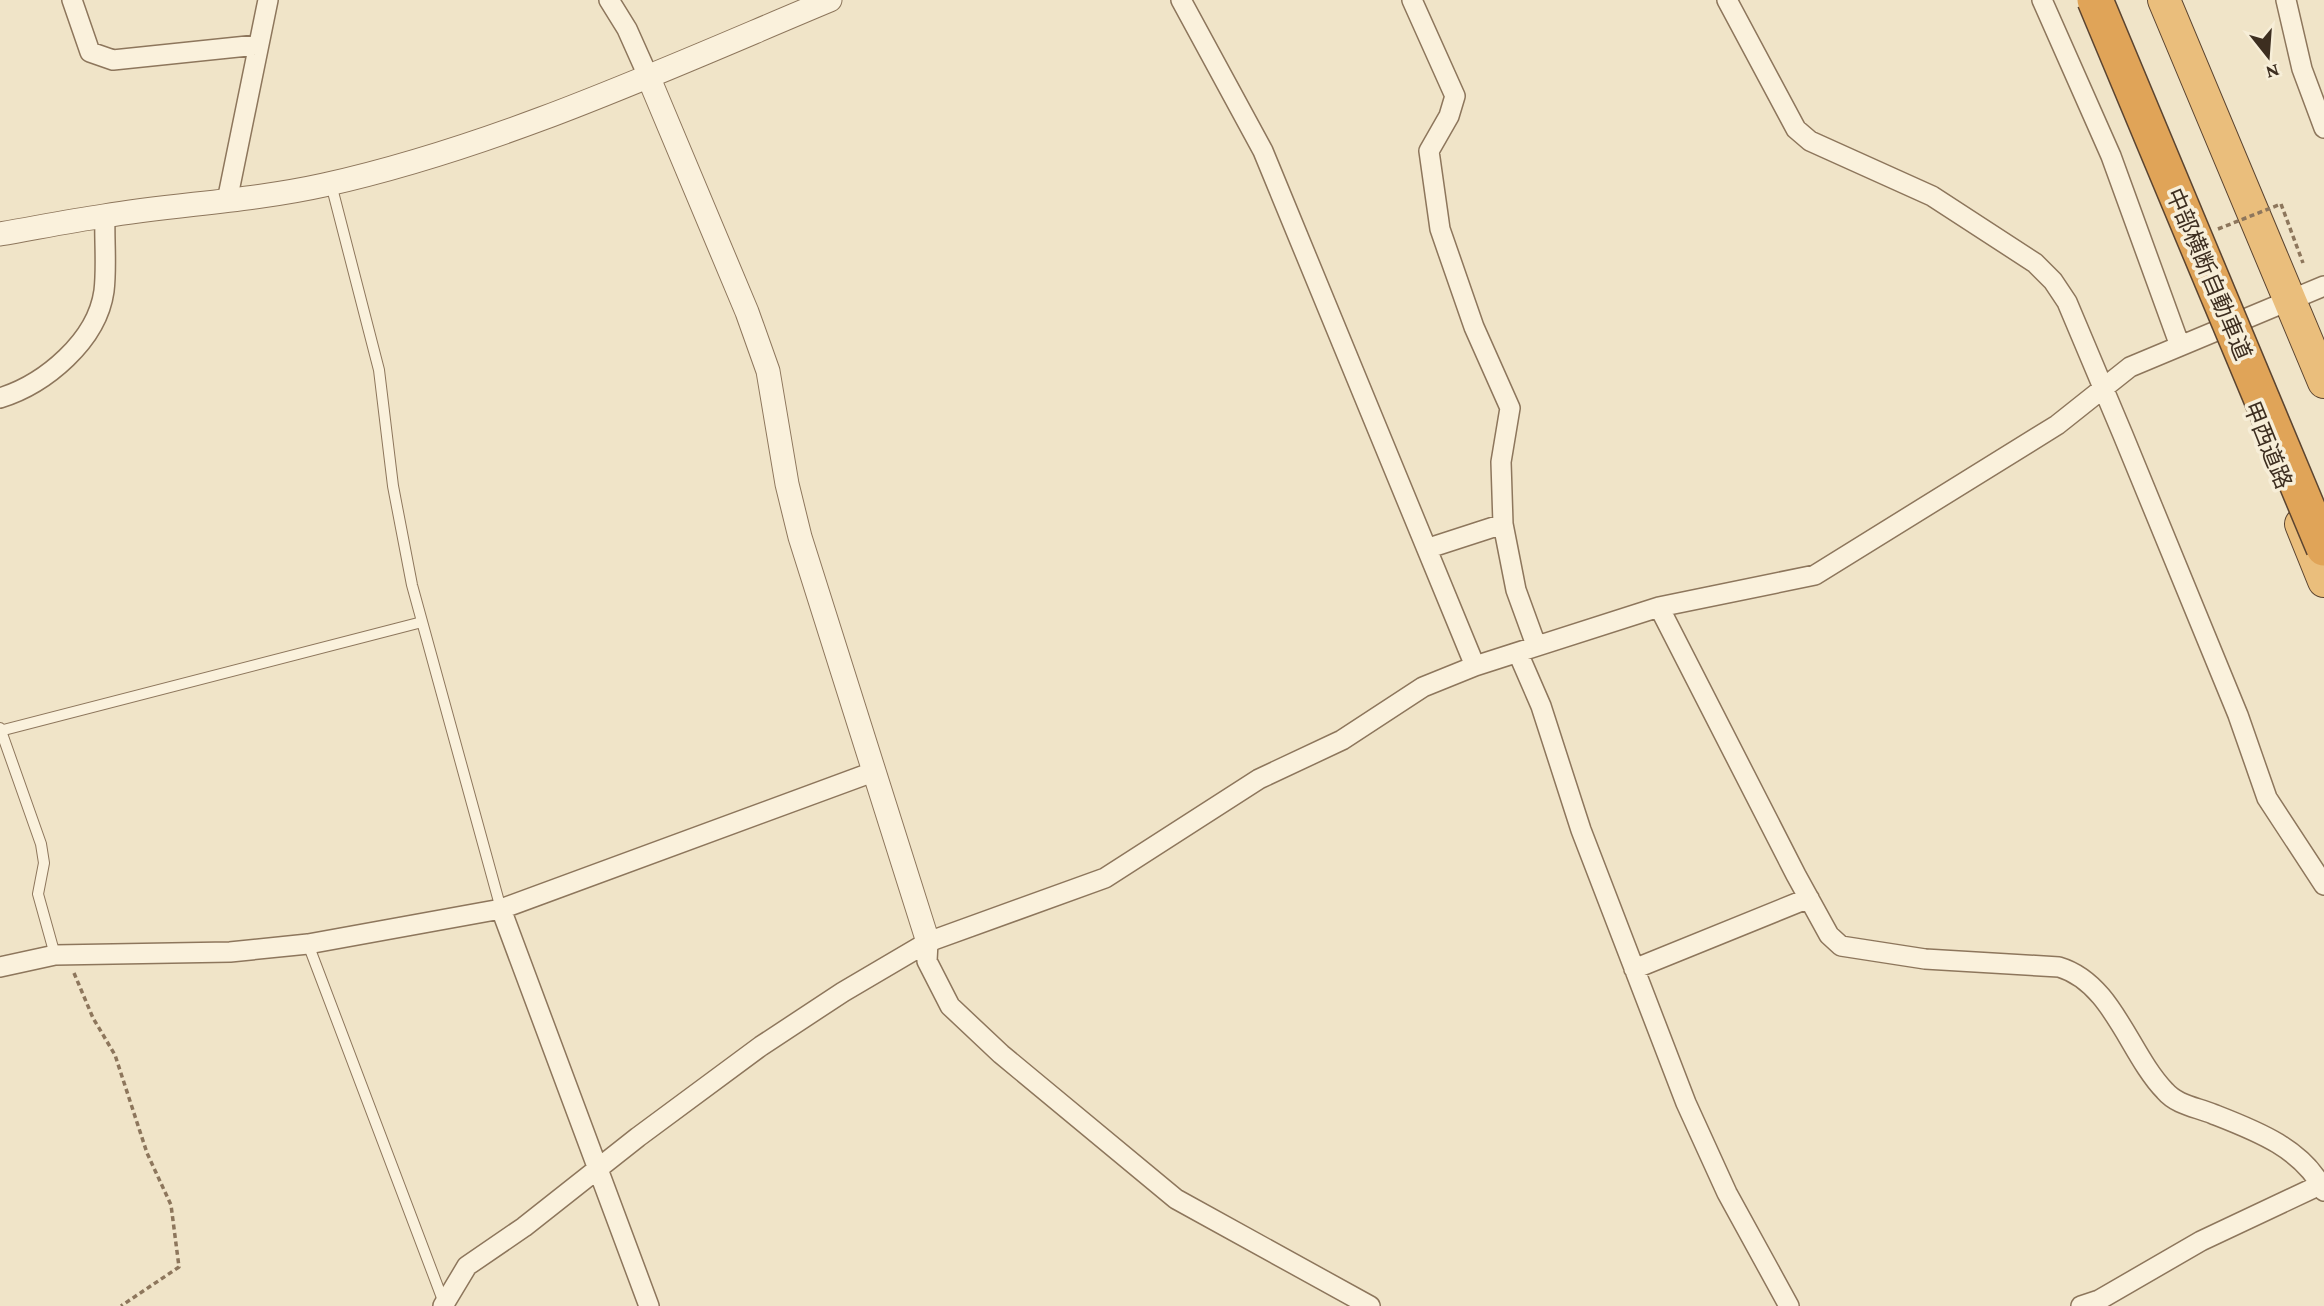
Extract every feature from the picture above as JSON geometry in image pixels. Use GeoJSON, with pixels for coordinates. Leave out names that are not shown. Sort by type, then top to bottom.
{"type":"FeatureCollection","features":[{"type":"Feature","properties":{"kind":"highway","name":"甲西道路"},"geometry":{"type":"LineString","coordinates":[[2080,0],[2221,330],[2324,581]]}},
{"type":"Feature","properties":{"kind":"highway","name":"中部横断自動車道"},"geometry":{"type":"LineString","coordinates":[[2095,0],[2324,548]]}},
{"type":"Feature","properties":{"kind":"highway","name":"中部横断自動車道"},"geometry":{"type":"LineString","coordinates":[[2111,0],[2324,512]]}},
{"type":"Feature","properties":{"kind":"highway"},"geometry":{"type":"LineString","coordinates":[[2164,0],[2324,382]]}},
{"type":"Feature","properties":{"kind":"street"},"geometry":{"type":"LineString","coordinates":[[72,0],[90,52],[113,60],[257,45]]}},
{"type":"Feature","properties":{"kind":"street"},"geometry":{"type":"LineString","coordinates":[[227,201],[268,0]]}},
{"type":"Feature","properties":{"kind":"street"},"geometry":{"type":"LineString","coordinates":[[609,0],[627,29],[648,76],[747,312],[768,371],[787,484],[800,537],[928,943],[927,961],[950,1006],[1001,1054],[1176,1199],[1370,1306]]}},
{"type":"Feature","properties":{"kind":"street"},"geometry":{"type":"LineString","coordinates":[[0,234],[105,215],[227,201],[331,183],[485,139],[648,76],[830,0]]}},
{"type":"Feature","properties":{"kind":"street"},"geometry":{"type":"LineString","coordinates":[[1181,0],[1264,150],[1475,666]]}},
{"type":"Feature","properties":{"kind":"street"},"geometry":{"type":"LineString","coordinates":[[1412,0],[1455,96],[1449,116],[1429,151],[1440,229],[1474,327],[1510,408],[1501,462],[1503,524],[1541,706],[1581,830],[1686,1104],[1727,1193],[1789,1306]]}},
{"type":"Feature","properties":{"kind":"street"},"geometry":{"type":"LineString","coordinates":[[1727,0],[1796,129],[1811,141],[1932,197],[2035,263],[2053,281],[2067,302],[2238,715],[2267,798],[2324,885]]}},
{"type":"Feature","properties":{"kind":"street"},"geometry":{"type":"LineString","coordinates":[[2042,0],[2111,156],[2179,346]]}},
{"type":"Feature","properties":{"kind":"street"},"geometry":{"type":"LineString","coordinates":[[2286,0],[2302,69],[2324,128]]}},
{"type":"Feature","properties":{"kind":"street"},"geometry":{"type":"LineString","coordinates":[[0,398],[46,378],[67,357],[92,324],[104,293],[105,215]]}},
{"type":"Feature","properties":{"kind":"street"},"geometry":{"type":"LineString","coordinates":[[444,1305],[467,1266],[761,1046],[843,992],[928,943],[1105,878],[1259,779],[1342,740],[1423,687],[1475,666],[1659,607],[1815,575],[2057,425],[2130,367],[2324,286]]}},
{"type":"Feature","properties":{"kind":"street"},"geometry":{"type":"LineString","coordinates":[[1429,548],[1503,524]]}},
{"type":"Feature","properties":{"kind":"street"},"geometry":{"type":"LineString","coordinates":[[1659,607],[1809,898],[1829,935],[1841,946],[1925,960],[2059,967],[2075,972],[2103,1000],[2165,1091],[2180,1103],[2211,1113],[2291,1150],[2323,1187],[2201,1241],[2099,1300],[2081,1306]]}},
{"type":"Feature","properties":{"kind":"street"},"geometry":{"type":"LineString","coordinates":[[0,967],[61,955],[230,952],[308,944],[501,909],[873,772]]}},
{"type":"Feature","properties":{"kind":"street"},"geometry":{"type":"LineString","coordinates":[[1634,969],[1809,898]]}},
{"type":"Feature","properties":{"kind":"street"},"geometry":{"type":"LineString","coordinates":[[501,909],[596,1170],[649,1306]]}},
{"type":"Feature","properties":{"kind":"lane"},"geometry":{"type":"LineString","coordinates":[[331,183],[379,370],[393,486],[422,622],[501,909]]}},
{"type":"Feature","properties":{"kind":"lane"},"geometry":{"type":"LineString","coordinates":[[61,955],[38,894],[44,863],[41,844],[0,730],[422,622]]}},
{"type":"Feature","properties":{"kind":"lane"},"geometry":{"type":"LineString","coordinates":[[308,944],[444,1305]]}},
{"type":"Feature","properties":{"kind":"path"},"geometry":{"type":"LineString","coordinates":[[2218,229],[2281,204],[2304,265]]}},
{"type":"Feature","properties":{"kind":"path"},"geometry":{"type":"LineString","coordinates":[[61,955],[115,1055],[147,1153],[171,1205],[179,1267],[121,1306]]}}]}
